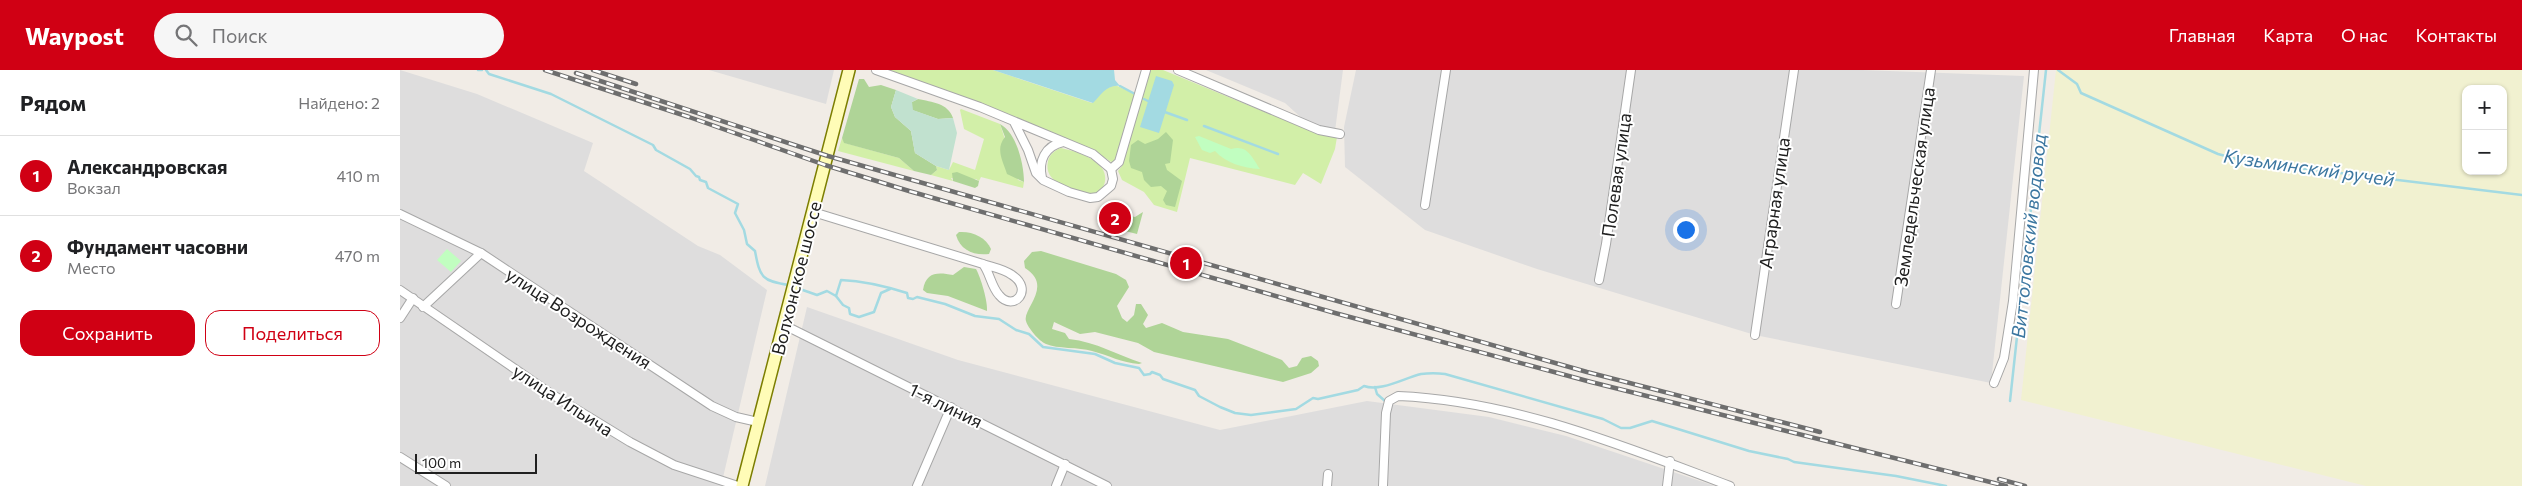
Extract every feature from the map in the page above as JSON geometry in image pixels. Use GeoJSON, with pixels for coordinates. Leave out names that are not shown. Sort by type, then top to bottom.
{"type":"FeatureCollection","features":[{"type":"Feature","properties":{"kind":"main road","name":"Волхонское шоссе"},"geometry":{"type":"LineString","coordinates":[[740,486],[794,287],[849,70]]}},
{"type":"Feature","properties":{"kind":"street"},"geometry":{"type":"LineString","coordinates":[[876,70],[980,107],[1093,154],[1111,169],[1114,179],[1111,186],[1098,197],[1080,196],[1043,180],[1036,173],[1028,150],[1014,122]]}},
{"type":"Feature","properties":{"kind":"street"},"geometry":{"type":"LineString","coordinates":[[1111,169],[1119,162],[1146,70]]}},
{"type":"Feature","properties":{"kind":"street"},"geometry":{"type":"LineString","coordinates":[[1178,70],[1319,130],[1340,134]]}},
{"type":"Feature","properties":{"kind":"street"},"geometry":{"type":"LineString","coordinates":[[1425,205],[1446,70]]}},
{"type":"Feature","properties":{"kind":"street","name":"Полевая улица"},"geometry":{"type":"LineString","coordinates":[[1599,280],[1631,70]]}},
{"type":"Feature","properties":{"kind":"street","name":"Аграрная улица"},"geometry":{"type":"LineString","coordinates":[[1755,335],[1794,70]]}},
{"type":"Feature","properties":{"kind":"street","name":"Земледельческая улица"},"geometry":{"type":"LineString","coordinates":[[1896,304],[1931,70]]}},
{"type":"Feature","properties":{"kind":"street"},"geometry":{"type":"LineString","coordinates":[[1994,383],[2004,358],[2013,301],[2034,70]]}},
{"type":"Feature","properties":{"kind":"street"},"geometry":{"type":"LineString","coordinates":[[1043,180],[1040,170],[1041,162],[1053,144],[1063,142]]}},
{"type":"Feature","properties":{"kind":"street"},"geometry":{"type":"LineString","coordinates":[[813,212],[983,264],[1013,275],[1019,281],[1022,294],[1011,302],[1004,300],[998,294],[983,264]]}},
{"type":"Feature","properties":{"kind":"street","name":"улица Возрождения"},"geometry":{"type":"LineString","coordinates":[[400,214],[481,253],[712,406],[736,417],[758,422]]}},
{"type":"Feature","properties":{"kind":"street"},"geometry":{"type":"LineString","coordinates":[[423,307],[481,253]]}},
{"type":"Feature","properties":{"kind":"street","name":"улица Ильича"},"geometry":{"type":"LineString","coordinates":[[400,290],[553,394],[630,442],[674,466],[740,486]]}},
{"type":"Feature","properties":{"kind":"street"},"geometry":{"type":"LineString","coordinates":[[400,318],[413,298]]}},
{"type":"Feature","properties":{"kind":"street","name":"1-я линия"},"geometry":{"type":"LineString","coordinates":[[784,325],[1107,486]]}},
{"type":"Feature","properties":{"kind":"street"},"geometry":{"type":"LineString","coordinates":[[1383,486],[1386,413],[1389,401],[1393,398],[1409,397],[1474,405],[1551,421],[1670,461],[1730,486]]}},
{"type":"Feature","properties":{"kind":"street"},"geometry":{"type":"LineString","coordinates":[[917,486],[951,407]]}},
{"type":"Feature","properties":{"kind":"street"},"geometry":{"type":"LineString","coordinates":[[400,457],[446,486]]}},
{"type":"Feature","properties":{"kind":"street"},"geometry":{"type":"LineString","coordinates":[[1666,486],[1670,461]]}},
{"type":"Feature","properties":{"kind":"street"},"geometry":{"type":"LineString","coordinates":[[1056,486],[1065,464]]}},
{"type":"Feature","properties":{"kind":"street"},"geometry":{"type":"LineString","coordinates":[[1327,486],[1328,474]]}},
{"type":"Feature","properties":{"kind":"street"},"geometry":{"type":"LineString","coordinates":[[1704,486],[1705,476]]}},
{"type":"Feature","properties":{"kind":"shaded area"},"geometry":{"type":"Polygon","coordinates":[[[400,70],[477,94],[593,143],[584,171],[698,246],[720,255],[767,290],[721,486],[400,486],[400,70]]]}},
{"type":"Feature","properties":{"kind":"shaded area"},"geometry":{"type":"Polygon","coordinates":[[[709,70],[834,70],[826,104],[709,70]]]}},
{"type":"Feature","properties":{"kind":"shaded area"},"geometry":{"type":"Polygon","coordinates":[[[1206,70],[1343,70],[1335,131],[1306,122],[1285,103],[1206,70]]]}},
{"type":"Feature","properties":{"kind":"shaded area"},"geometry":{"type":"Polygon","coordinates":[[[1356,70],[1862,70],[2024,76],[1991,383],[1755,335],[1537,269],[1425,230],[1345,167],[1344,127],[1356,70]]]}},
{"type":"Feature","properties":{"kind":"shaded area"},"geometry":{"type":"Polygon","coordinates":[[[807,307],[958,360],[1220,430],[1367,401],[1489,417],[1566,436],[1715,486],[765,486],[807,307]]]}},
{"type":"Feature","properties":{"kind":"green space"},"geometry":{"type":"Polygon","coordinates":[[[883,70],[993,70],[1092,103],[1105,89],[1115,85],[1135,94],[1117,158],[1113,163],[1091,149],[987,106],[883,70]]]}},
{"type":"Feature","properties":{"kind":"green space"},"geometry":{"type":"Polygon","coordinates":[[[1149,70],[1163,70],[1316,133],[1337,137],[1335,149],[1321,184],[1303,173],[1295,185],[1190,158],[1177,212],[1154,205],[1144,192],[1122,180],[1118,171],[1122,166],[1149,70]]]}},
{"type":"Feature","properties":{"kind":"green space"},"geometry":{"type":"Polygon","coordinates":[[[2056,70],[2522,70],[2522,486],[2366,486],[2021,400],[2056,70]]]}},
{"type":"Feature","properties":{"kind":"green space"},"geometry":{"type":"Polygon","coordinates":[[[859,79],[864,79],[869,87],[881,85],[896,90],[891,107],[895,117],[911,131],[915,153],[936,166],[937,170],[931,175],[914,171],[899,158],[844,143],[842,138],[859,79]]]}},
{"type":"Feature","properties":{"kind":"green space"},"geometry":{"type":"Polygon","coordinates":[[[896,90],[918,99],[912,102],[913,110],[938,119],[953,118],[957,133],[949,170],[936,166],[915,153],[911,131],[895,117],[891,107],[896,90]]]}},
{"type":"Feature","properties":{"kind":"green space"},"geometry":{"type":"Polygon","coordinates":[[[918,99],[943,106],[951,113],[953,118],[938,119],[912,110],[912,102],[918,99]]]}},
{"type":"Feature","properties":{"kind":"green space"},"geometry":{"type":"Polygon","coordinates":[[[961,109],[1000,124],[1018,180],[1024,182],[1023,188],[981,177],[979,181],[976,179],[951,178],[953,181],[931,175],[937,170],[936,166],[949,170],[953,162],[975,170],[984,139],[964,129],[961,109]]]}},
{"type":"Feature","properties":{"kind":"green space"},"geometry":{"type":"Polygon","coordinates":[[[1000,124],[1011,134],[1015,142],[1023,167],[1024,182],[1007,174],[1000,151],[1005,137],[1000,124]]]}},
{"type":"Feature","properties":{"kind":"green space"},"geometry":{"type":"Polygon","coordinates":[[[1166,132],[1173,140],[1170,163],[1165,164],[1167,170],[1182,181],[1175,207],[1166,205],[1163,200],[1167,191],[1161,186],[1151,187],[1144,180],[1142,172],[1131,168],[1129,161],[1131,145],[1138,140],[1145,144],[1158,139],[1166,132]]]}},
{"type":"Feature","properties":{"kind":"green space"},"geometry":{"type":"Polygon","coordinates":[[[1199,136],[1231,149],[1241,148],[1245,150],[1252,156],[1260,169],[1235,164],[1224,159],[1215,151],[1210,153],[1202,150],[1195,137],[1199,136]]]}},
{"type":"Feature","properties":{"kind":"green space"},"geometry":{"type":"Polygon","coordinates":[[[842,138],[845,143],[899,158],[914,171],[838,151],[842,138]]]}},
{"type":"Feature","properties":{"kind":"green space"},"geometry":{"type":"Polygon","coordinates":[[[1061,148],[1086,156],[1103,169],[1105,179],[1099,192],[1088,193],[1073,189],[1054,180],[1048,169],[1048,161],[1053,153],[1061,148]]]}},
{"type":"Feature","properties":{"kind":"green space"},"geometry":{"type":"Polygon","coordinates":[[[957,172],[979,181],[978,186],[975,188],[953,181],[952,173],[957,172]]]}},
{"type":"Feature","properties":{"kind":"green space"},"geometry":{"type":"Polygon","coordinates":[[[1105,209],[1109,210],[1107,222],[1119,225],[1122,214],[1135,217],[1143,212],[1137,234],[1101,225],[1097,221],[1105,209]]]}},
{"type":"Feature","properties":{"kind":"green space"},"geometry":{"type":"Polygon","coordinates":[[[959,232],[974,234],[982,238],[991,249],[989,254],[978,254],[968,251],[958,240],[956,235],[959,232]]]}},
{"type":"Feature","properties":{"kind":"green space"},"geometry":{"type":"Polygon","coordinates":[[[447,249],[461,261],[451,272],[437,260],[447,249]]]}},
{"type":"Feature","properties":{"kind":"green space"},"geometry":{"type":"Polygon","coordinates":[[[1041,251],[1116,274],[1126,280],[1129,287],[1117,306],[1122,318],[1127,322],[1134,315],[1136,304],[1141,304],[1148,315],[1143,324],[1146,328],[1162,323],[1183,332],[1228,339],[1282,360],[1289,368],[1297,366],[1302,358],[1311,356],[1318,361],[1319,366],[1311,373],[1283,382],[1154,352],[1138,343],[1095,332],[1080,334],[1054,322],[1052,329],[1065,333],[1069,339],[1098,346],[1142,363],[1127,362],[1087,350],[1056,347],[1046,344],[1034,334],[1026,321],[1028,310],[1037,290],[1037,282],[1033,275],[1025,268],[1024,261],[1032,252],[1041,251]]]}},
{"type":"Feature","properties":{"kind":"green space"},"geometry":{"type":"Polygon","coordinates":[[[964,267],[976,269],[984,290],[987,311],[948,296],[927,293],[923,290],[924,284],[933,275],[953,275],[964,267]]]}},
{"type":"Feature","properties":{"kind":"water"},"geometry":{"type":"Polygon","coordinates":[[[993,70],[1114,70],[1115,80],[1120,86],[1108,88],[1093,103],[993,70]]]}},
{"type":"Feature","properties":{"kind":"water"},"geometry":{"type":"Polygon","coordinates":[[[1156,76],[1172,81],[1174,85],[1159,133],[1140,127],[1156,76]]]}},
{"type":"Feature","properties":{"kind":"waterway"},"geometry":{"type":"LineString","coordinates":[[486,70],[489,74],[551,94],[653,145],[656,150],[690,169],[700,180],[706,182],[708,188],[738,204],[735,213],[744,230],[747,244],[755,251],[761,273],[764,277],[773,282],[789,285]]}},
{"type":"Feature","properties":{"kind":"waterway","name":"Виттоловский водовод"},"geometry":{"type":"LineString","coordinates":[[2010,401],[2046,70]]}},
{"type":"Feature","properties":{"kind":"waterway","name":"Кузьминский ручей"},"geometry":{"type":"LineString","coordinates":[[2058,70],[2077,84],[2081,93],[2218,154],[2248,162],[2522,195]]}},
{"type":"Feature","properties":{"kind":"waterway"},"geometry":{"type":"LineString","coordinates":[[1120,86],[1135,94]]}},
{"type":"Feature","properties":{"kind":"waterway"},"geometry":{"type":"LineString","coordinates":[[1144,99],[1150,102]]}},
{"type":"Feature","properties":{"kind":"waterway"},"geometry":{"type":"LineString","coordinates":[[1162,111],[1187,120]]}},
{"type":"Feature","properties":{"kind":"waterway"},"geometry":{"type":"LineString","coordinates":[[1204,126],[1278,154]]}},
{"type":"Feature","properties":{"kind":"waterway"},"geometry":{"type":"LineString","coordinates":[[797,288],[817,295],[827,291],[836,296],[841,280],[866,283],[907,293],[908,298],[913,299],[917,297],[945,304],[975,316],[999,319],[1016,330],[1029,334],[1043,347],[1095,354],[1115,363],[1139,368],[1144,375],[1152,372],[1160,375],[1163,379],[1195,390],[1199,396],[1235,413],[1251,415],[1296,409],[1313,398],[1318,399],[1358,390],[1364,386],[1385,386],[1421,374],[1445,374],[1603,419],[1621,428],[1630,428],[1652,421],[1749,451],[1794,462],[1896,476],[1946,486]]}},
{"type":"Feature","properties":{"kind":"waterway"},"geometry":{"type":"LineString","coordinates":[[836,296],[843,305],[849,308],[850,314],[859,317],[874,312],[881,293],[890,289]]}},
{"type":"Feature","properties":{"kind":"waterway"},"geometry":{"type":"LineString","coordinates":[[1375,387],[1377,394],[1385,401]]}},
{"type":"Feature","properties":{"kind":"railway"},"geometry":{"type":"LineString","coordinates":[[545,70],[689,117],[825,165],[909,191],[1335,313],[1591,382],[2006,486]]}},
{"type":"Feature","properties":{"kind":"railway"},"geometry":{"type":"LineString","coordinates":[[593,70],[636,84]]}},
{"type":"Feature","properties":{"kind":"railway"},"geometry":{"type":"LineString","coordinates":[[576,73],[828,156],[1587,372],[1820,432]]}},
{"type":"Feature","properties":{"kind":"railway"},"geometry":{"type":"LineString","coordinates":[[1999,479],[2025,486]]}},
{"type":"Feature","properties":{"kind":"place","name":"Фундамент часовни"},"geometry":{"type":"Point","coordinates":[1115,218]}},
{"type":"Feature","properties":{"kind":"place","name":"Александровская"},"geometry":{"type":"Point","coordinates":[1186,263]}}]}
